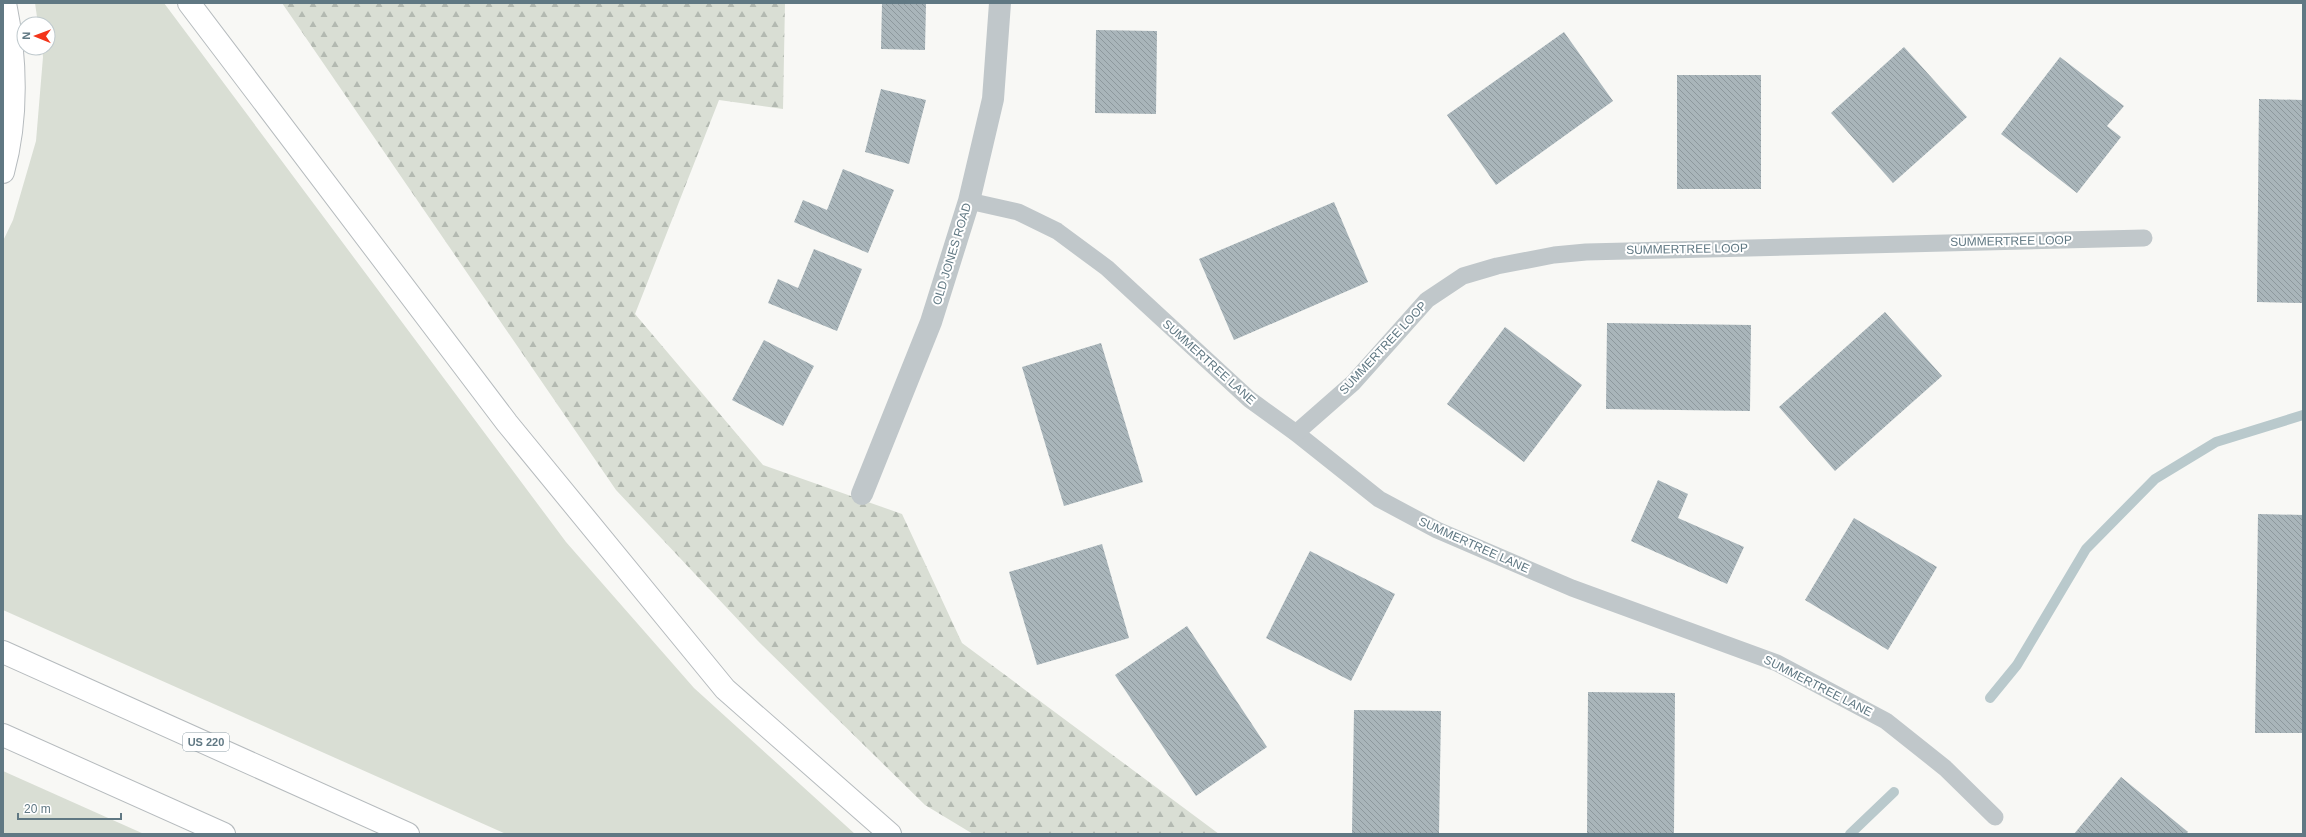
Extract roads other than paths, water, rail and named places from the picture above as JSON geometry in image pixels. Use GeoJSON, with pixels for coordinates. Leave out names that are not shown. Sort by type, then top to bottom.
{"type":"FeatureCollection","features":[{"type":"Feature","properties":{"kind":"highway"},"geometry":{"type":"LineString","coordinates":[[3,172],[9,150],[14,86],[10,28],[5,3]]}},
{"type":"Feature","properties":{"kind":"highway"},"geometry":{"type":"LineString","coordinates":[[189,3],[507,423],[725,689],[890,834]]}},
{"type":"Feature","properties":{"kind":"highway","name":"US 220"},"geometry":{"type":"LineString","coordinates":[[3,652],[408,834]]}},
{"type":"Feature","properties":{"kind":"highway"},"geometry":{"type":"LineString","coordinates":[[3,735],[224,834]]}},
{"type":"Feature","properties":{"kind":"street","name":"OLD JONES ROAD"},"geometry":{"type":"LineString","coordinates":[[862,494],[930,322],[969,201],[993,99],[1000,3]]}},
{"type":"Feature","properties":{"kind":"lane","name":"SUMMERTREE LANE"},"geometry":{"type":"LineString","coordinates":[[969,201],[1018,212],[1057,231],[1106,268],[1249,399],[1296,433],[1379,498],[1437,530],[1572,588],[1777,662],[1886,721],[1945,768],[1995,817]]}},
{"type":"Feature","properties":{"kind":"lane","name":"SUMMERTREE LOOP"},"geometry":{"type":"LineString","coordinates":[[1296,433],[1353,383],[1428,300],[1463,276],[1497,266],[1554,255],[1586,252],[2144,238]]}},
{"type":"Feature","properties":{"kind":"waterway"},"geometry":{"type":"LineString","coordinates":[[1990,698],[2017,665],[2086,549],[2155,479],[2216,442],[2303,415]]}},
{"type":"Feature","properties":{"kind":"waterway"},"geometry":{"type":"LineString","coordinates":[[1850,834],[1894,792]]}}]}
